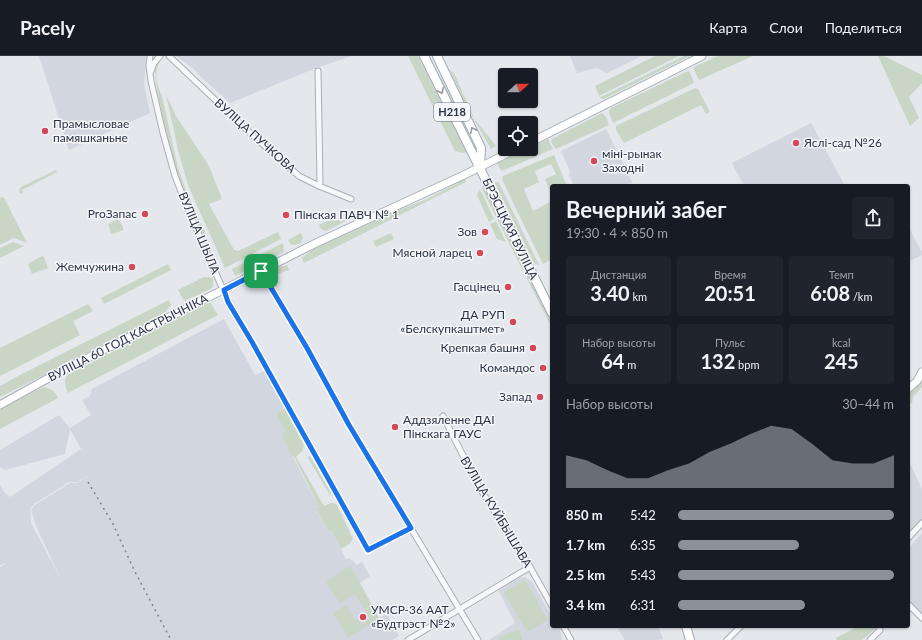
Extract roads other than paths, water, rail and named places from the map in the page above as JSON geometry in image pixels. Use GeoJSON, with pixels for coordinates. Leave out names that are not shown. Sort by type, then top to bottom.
{"type":"FeatureCollection","features":[{"type":"Feature","properties":{"kind":"main road","name":"БРЭСЦКАЯ ВУЛІЦА"},"geometry":{"type":"LineString","coordinates":[[424,56],[550,309]]}},
{"type":"Feature","properties":{"kind":"main road","name":"БРЭСЦКАЯ ВУЛІЦА"},"geometry":{"type":"LineString","coordinates":[[437,56],[481,148],[479,167]]}},
{"type":"Feature","properties":{"kind":"main road"},"geometry":{"type":"LineString","coordinates":[[687,628],[690,640]]}},
{"type":"Feature","properties":{"kind":"street","name":"ВУЛІЦА ШЫЛА"},"geometry":{"type":"LineString","coordinates":[[150,56],[149,66],[163,133],[175,176],[228,302],[259,354],[368,550],[411,528]]}},
{"type":"Feature","properties":{"kind":"street"},"geometry":{"type":"LineString","coordinates":[[151,74],[154,63],[160,56]]}},
{"type":"Feature","properties":{"kind":"street","name":"ВУЛІЦА ПУЧКОВА"},"geometry":{"type":"LineString","coordinates":[[169,56],[250,133],[299,176],[319,186],[351,198]]}},
{"type":"Feature","properties":{"kind":"street"},"geometry":{"type":"LineString","coordinates":[[538,138],[702,56]]}},
{"type":"Feature","properties":{"kind":"street"},"geometry":{"type":"LineString","coordinates":[[318,71],[319,186]]}},
{"type":"Feature","properties":{"kind":"street","name":"ВУЛІЦА 60 ГОД КАСТРЫЧНІКА"},"geometry":{"type":"LineString","coordinates":[[0,405],[54,375],[316,243],[502,156]]}},
{"type":"Feature","properties":{"kind":"street"},"geometry":{"type":"LineString","coordinates":[[261,271],[307,348],[349,425],[478,640]]}},
{"type":"Feature","properties":{"kind":"street"},"geometry":{"type":"LineString","coordinates":[[910,387],[917,381],[922,372]]}},
{"type":"Feature","properties":{"kind":"street","name":"ВУЛІЦА КУЙБЫШАВА"},"geometry":{"type":"LineString","coordinates":[[443,416],[479,486],[530,567],[550,602]]}},
{"type":"Feature","properties":{"kind":"street"},"geometry":{"type":"LineString","coordinates":[[910,536],[922,523]]}},
{"type":"Feature","properties":{"kind":"street"},"geometry":{"type":"LineString","coordinates":[[408,640],[530,567]]}},
{"type":"Feature","properties":{"kind":"street"},"geometry":{"type":"LineString","coordinates":[[910,606],[922,618]]}},
{"type":"Feature","properties":{"kind":"street"},"geometry":{"type":"LineString","coordinates":[[564,628],[571,640]]}},
{"type":"Feature","properties":{"kind":"street"},"geometry":{"type":"LineString","coordinates":[[727,640],[738,628]]}},
{"type":"Feature","properties":{"kind":"street"},"geometry":{"type":"LineString","coordinates":[[870,640],[880,630]]}},
{"type":"Feature","properties":{"kind":"railway"},"geometry":{"type":"LineString","coordinates":[[88,482],[113,524],[135,572],[171,640]]}},
{"type":"Feature","properties":{"kind":"place","name":"Прамысловае памяшканьне"},"geometry":{"type":"Point","coordinates":[45,131]}},
{"type":"Feature","properties":{"kind":"place","name":"Яслі-сад №26"},"geometry":{"type":"Point","coordinates":[796,143]}},
{"type":"Feature","properties":{"kind":"place","name":"міні-рынак Заходні"},"geometry":{"type":"Point","coordinates":[594,161]}},
{"type":"Feature","properties":{"kind":"place","name":"ProЗапас"},"geometry":{"type":"Point","coordinates":[145,214]}},
{"type":"Feature","properties":{"kind":"place","name":"Пінская ПАВЧ № 1"},"geometry":{"type":"Point","coordinates":[286,215]}},
{"type":"Feature","properties":{"kind":"place","name":"Зов"},"geometry":{"type":"Point","coordinates":[485,232]}},
{"type":"Feature","properties":{"kind":"place","name":"Мясной ларец"},"geometry":{"type":"Point","coordinates":[480,253]}},
{"type":"Feature","properties":{"kind":"place","name":"Жемчужина"},"geometry":{"type":"Point","coordinates":[132,267]}},
{"type":"Feature","properties":{"kind":"place","name":"Гасцінец"},"geometry":{"type":"Point","coordinates":[508,287]}},
{"type":"Feature","properties":{"kind":"place","name":"ДА РУП «Белскупкаштмет»"},"geometry":{"type":"Point","coordinates":[513,322]}},
{"type":"Feature","properties":{"kind":"place","name":"Крепкая башня"},"geometry":{"type":"Point","coordinates":[533,348]}},
{"type":"Feature","properties":{"kind":"place","name":"Командос"},"geometry":{"type":"Point","coordinates":[543,368]}},
{"type":"Feature","properties":{"kind":"place","name":"Запад"},"geometry":{"type":"Point","coordinates":[540,397]}},
{"type":"Feature","properties":{"kind":"place","name":"Аддзяленне ДАІ Пінскага ГАУС"},"geometry":{"type":"Point","coordinates":[395,427]}},
{"type":"Feature","properties":{"kind":"place","name":"УМСР-36 ААТ «Будтрэст №2»"},"geometry":{"type":"Point","coordinates":[363,617]}}]}
